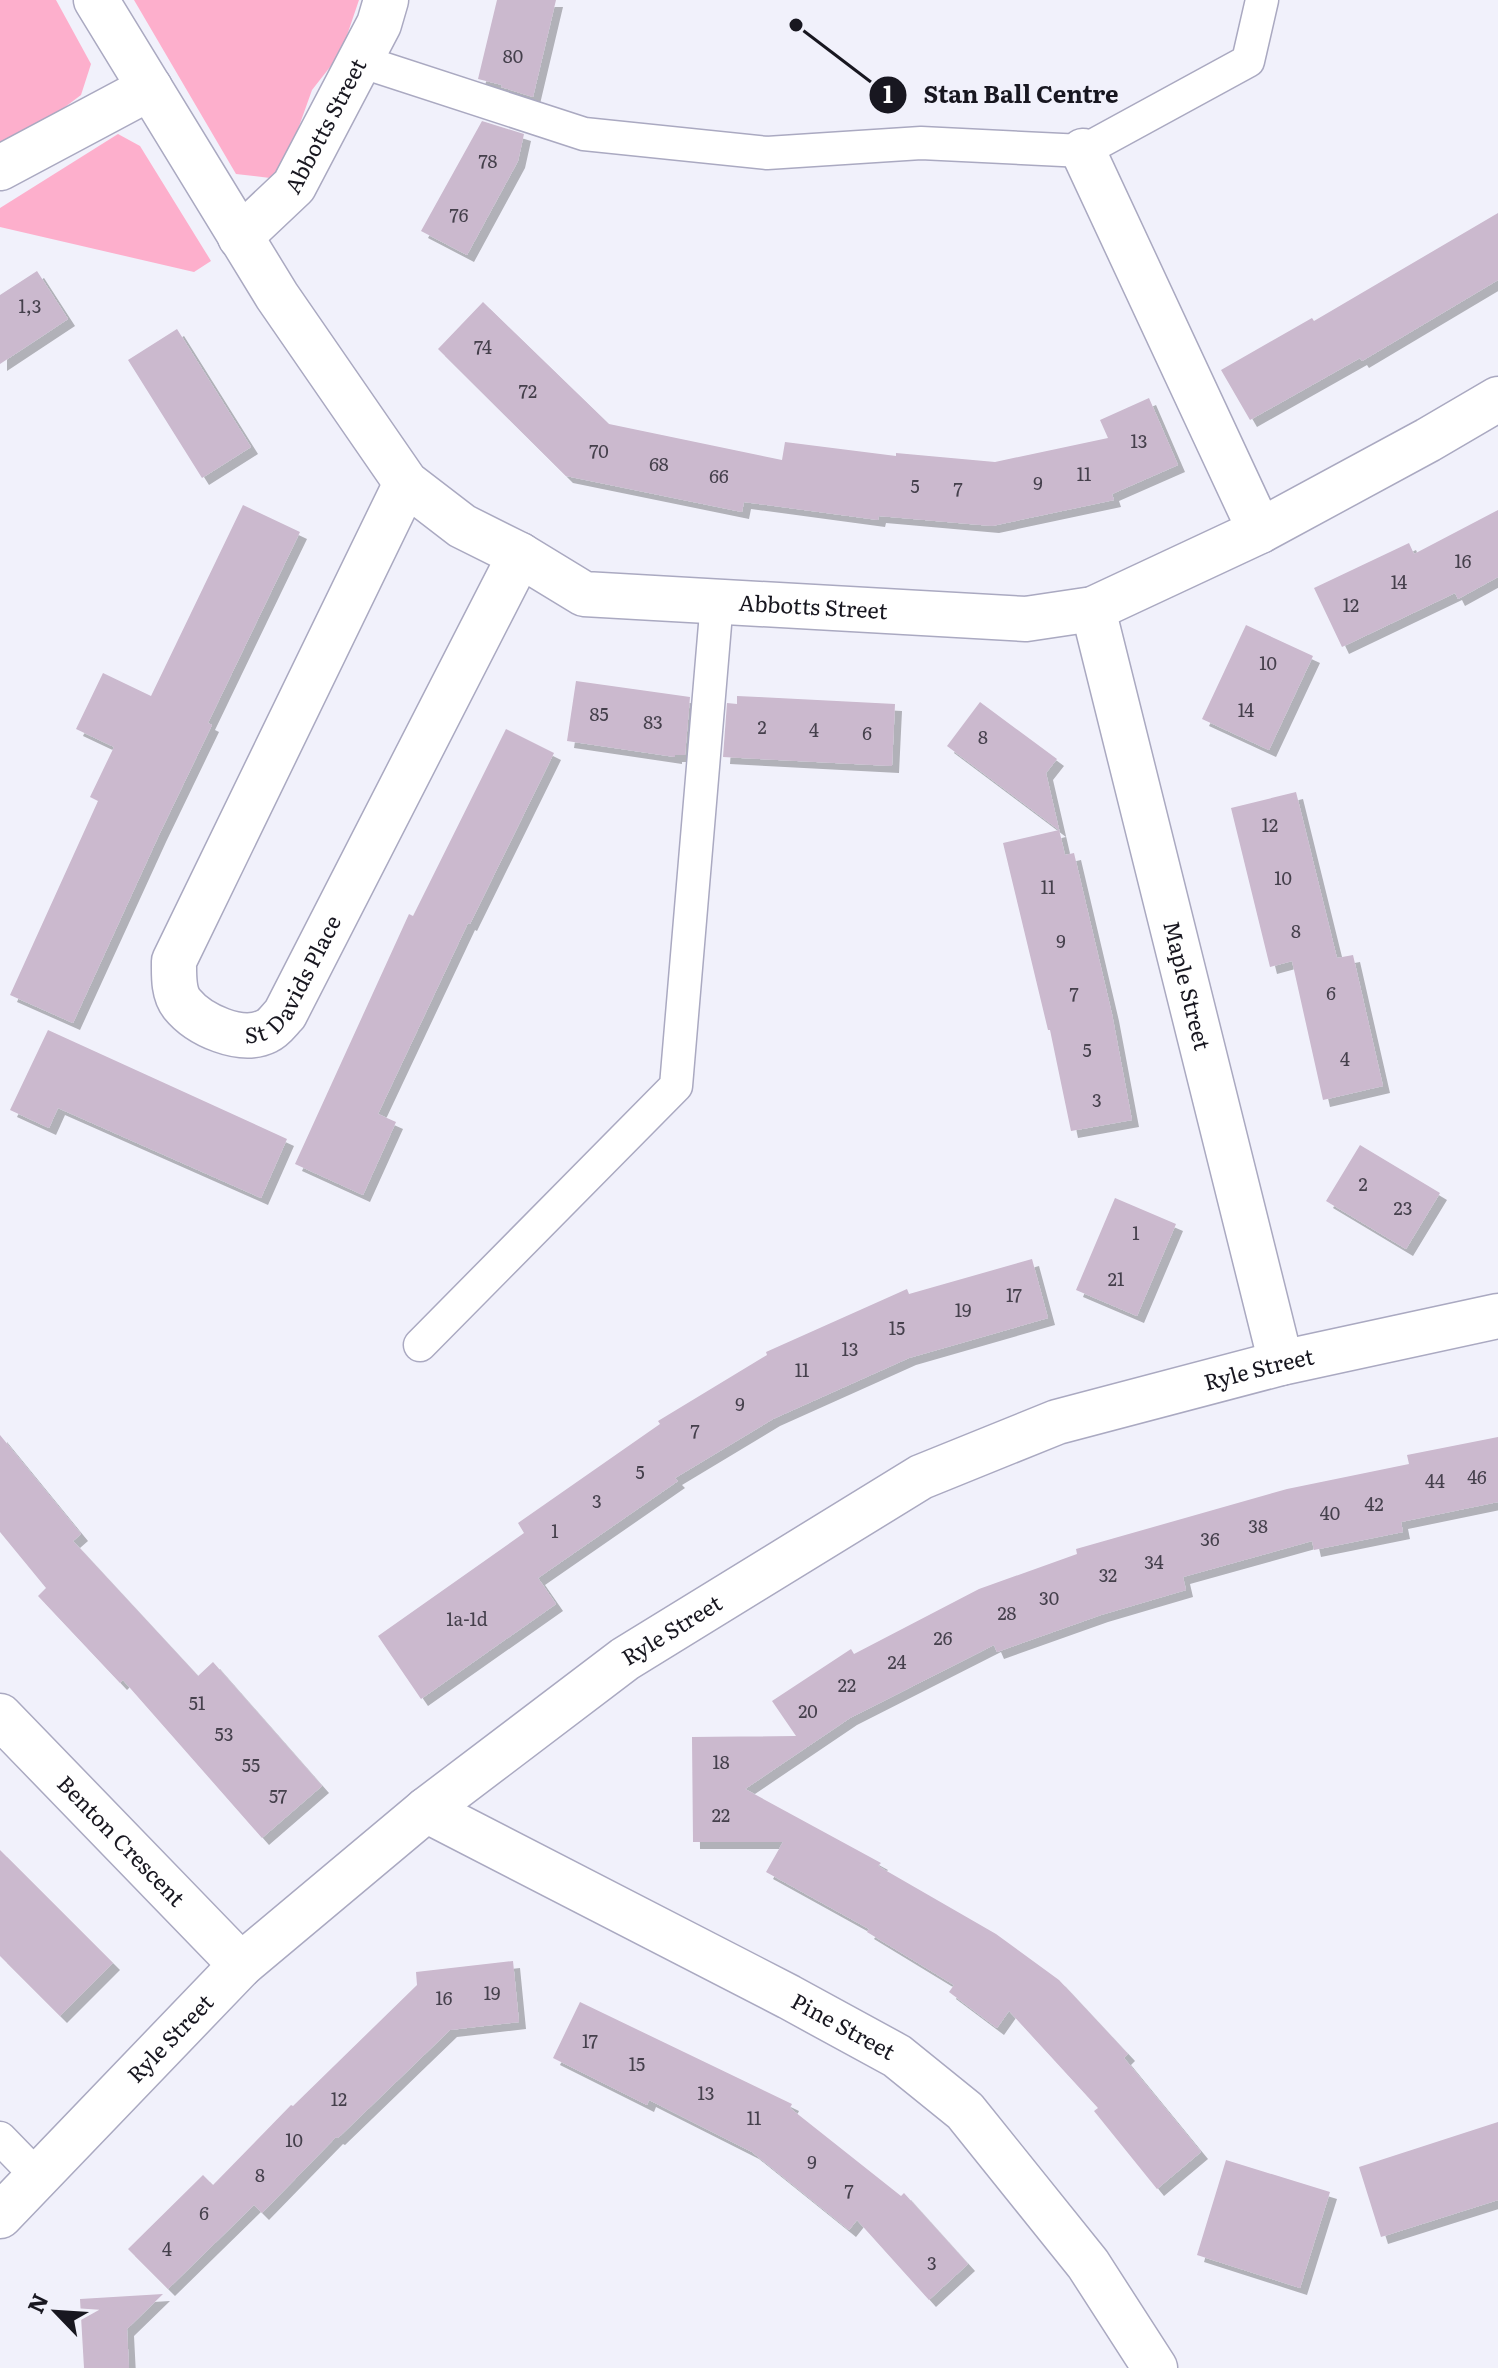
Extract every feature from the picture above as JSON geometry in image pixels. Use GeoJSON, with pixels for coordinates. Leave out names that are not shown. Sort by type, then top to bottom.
{"type":"FeatureCollection","features":[{"type":"Feature","properties":{"kind":"street","name":"Abbotts Street"},"geometry":{"type":"LineString","coordinates":[[96,0],[277,296],[406,483],[462,526],[520,555],[584,594],[1026,619],[1093,609],[1260,531],[1498,399]]}},
{"type":"Feature","properties":{"kind":"street","name":"Abbotts Street"},"geometry":{"type":"LineString","coordinates":[[240,237],[294,186],[379,24],[386,0]]}},
{"type":"Feature","properties":{"kind":"street"},"geometry":{"type":"LineString","coordinates":[[0,168],[150,88]]}},
{"type":"Feature","properties":{"kind":"street"},"geometry":{"type":"LineString","coordinates":[[1083,151],[1260,531]]}},
{"type":"Feature","properties":{"kind":"street","name":"St Davids Place"},"geometry":{"type":"LineString","coordinates":[[406,483],[174,961],[174,983],[180,1002],[199,1019],[224,1031],[251,1036],[269,1031],[285,1014],[520,555]]}},
{"type":"Feature","properties":{"kind":"street","name":"Maple Street"},"geometry":{"type":"LineString","coordinates":[[1093,609],[1281,1363]]}},
{"type":"Feature","properties":{"kind":"street","name":"Ryle Street"},"geometry":{"type":"LineString","coordinates":[[0,2216],[241,1965],[426,1810],[625,1659],[921,1477],[1057,1422],[1281,1363],[1498,1316]]}},
{"type":"Feature","properties":{"kind":"street","name":"Benton Crescent"},"geometry":{"type":"LineString","coordinates":[[0,1716],[241,1965]]}},
{"type":"Feature","properties":{"kind":"street","name":"Pine Street"},"geometry":{"type":"LineString","coordinates":[[426,1810],[897,2056],[965,2111],[1088,2264],[1155,2368]]}},
{"type":"Feature","properties":{"kind":"lane"},"geometry":{"type":"LineString","coordinates":[[360,61],[584,134],[767,153],[921,143],[1083,151],[1248,61],[1262,0]]}},
{"type":"Feature","properties":{"kind":"lane"},"geometry":{"type":"LineString","coordinates":[[420,1345],[676,1086],[717,601]]}},
{"type":"Feature","properties":{"kind":"lane"},"geometry":{"type":"LineString","coordinates":[[0,2138],[37,2176]]}},
{"type":"Feature","properties":{"kind":"shaded area"},"geometry":{"type":"Polygon","coordinates":[[[0,0],[56,0],[91,64],[81,95],[41,125],[0,145],[0,0]]]}},
{"type":"Feature","properties":{"kind":"shaded area"},"geometry":{"type":"Polygon","coordinates":[[[134,0],[359,0],[341,53],[312,90],[287,160],[270,178],[236,174],[134,0]]]}},
{"type":"Feature","properties":{"kind":"shaded area"},"geometry":{"type":"Polygon","coordinates":[[[118,134],[140,146],[211,261],[194,272],[0,227],[0,208],[118,134]]]}},
{"type":"Feature","properties":{"kind":"building"},"geometry":{"type":"Polygon","coordinates":[[[497,0],[556,0],[533,97],[478,79],[497,0]]]}},
{"type":"Feature","properties":{"kind":"building"},"geometry":{"type":"Polygon","coordinates":[[[482,121],[524,134],[518,161],[467,255],[421,231],[482,121]]]}},
{"type":"Feature","properties":{"kind":"building"},"geometry":{"type":"Polygon","coordinates":[[[1498,213],[1498,280],[1362,361],[1360,358],[1250,420],[1221,370],[1312,318],[1314,321],[1498,213]]]}},
{"type":"Feature","properties":{"kind":"building"},"geometry":{"type":"Polygon","coordinates":[[[37,271],[68,319],[0,364],[0,295],[37,271]]]}},
{"type":"Feature","properties":{"kind":"building"},"geometry":{"type":"Polygon","coordinates":[[[483,302],[609,424],[782,460],[785,442],[896,456],[896,453],[995,462],[1108,438],[1100,420],[1149,398],[1178,465],[1112,494],[1114,500],[992,526],[879,516],[878,520],[744,502],[742,512],[566,476],[438,349],[483,302]]]}},
{"type":"Feature","properties":{"kind":"building"},"geometry":{"type":"Polygon","coordinates":[[[177,329],[251,447],[202,478],[128,360],[177,329]]]}},
{"type":"Feature","properties":{"kind":"building"},"geometry":{"type":"Polygon","coordinates":[[[243,505],[300,532],[208,723],[212,725],[73,1023],[10,995],[98,801],[90,797],[114,747],[76,729],[103,673],[151,696],[243,505]]]}},
{"type":"Feature","properties":{"kind":"building"},"geometry":{"type":"Polygon","coordinates":[[[1498,510],[1498,577],[1458,599],[1455,593],[1342,647],[1314,588],[1409,543],[1414,554],[1498,510]]]}},
{"type":"Feature","properties":{"kind":"building"},"geometry":{"type":"Polygon","coordinates":[[[1246,625],[1313,656],[1269,750],[1202,719],[1246,625]]]}},
{"type":"Feature","properties":{"kind":"building"},"geometry":{"type":"Polygon","coordinates":[[[576,681],[690,697],[685,755],[675,757],[567,741],[576,681]]]}},
{"type":"Feature","properties":{"kind":"building"},"geometry":{"type":"Polygon","coordinates":[[[737,696],[895,704],[892,766],[723,757],[727,703],[737,704],[737,696]]]}},
{"type":"Feature","properties":{"kind":"building"},"geometry":{"type":"Polygon","coordinates":[[[980,702],[1057,759],[1046,773],[1065,855],[1074,853],[1112,1014],[1132,1120],[1071,1131],[1050,1030],[1003,843],[1059,830],[947,746],[980,702]]]}},
{"type":"Feature","properties":{"kind":"building"},"geometry":{"type":"Polygon","coordinates":[[[506,729],[554,753],[468,923],[378,1114],[396,1122],[363,1195],[295,1164],[409,914],[413,916],[506,729]]]}},
{"type":"Feature","properties":{"kind":"building"},"geometry":{"type":"Polygon","coordinates":[[[1296,792],[1337,958],[1353,955],[1383,1086],[1323,1100],[1292,961],[1270,967],[1231,808],[1296,792]]]}},
{"type":"Feature","properties":{"kind":"building"},"geometry":{"type":"Polygon","coordinates":[[[48,1030],[287,1139],[261,1198],[58,1108],[49,1128],[10,1110],[48,1030]]]}},
{"type":"Feature","properties":{"kind":"building"},"geometry":{"type":"Polygon","coordinates":[[[1360,1145],[1440,1193],[1406,1249],[1326,1201],[1360,1145]]]}},
{"type":"Feature","properties":{"kind":"building"},"geometry":{"type":"Polygon","coordinates":[[[1115,1198],[1176,1224],[1137,1316],[1076,1290],[1115,1198]]]}},
{"type":"Feature","properties":{"kind":"building"},"geometry":{"type":"Polygon","coordinates":[[[1032,1259],[1048,1318],[909,1358],[773,1419],[675,1478],[678,1481],[538,1578],[556,1604],[421,1699],[378,1636],[524,1533],[518,1523],[660,1424],[658,1421],[767,1355],[766,1352],[907,1289],[909,1294],[1032,1259]]]}},
{"type":"Feature","properties":{"kind":"building"},"geometry":{"type":"Polygon","coordinates":[[[0,1435],[81,1534],[73,1541],[198,1676],[213,1662],[322,1786],[262,1838],[123,1680],[120,1683],[38,1596],[46,1588],[0,1532],[0,1435]]]}},
{"type":"Feature","properties":{"kind":"building"},"geometry":{"type":"Polygon","coordinates":[[[1498,1437],[1498,1502],[1401,1522],[1403,1532],[1314,1550],[1312,1541],[1183,1577],[1186,1590],[1101,1615],[997,1652],[994,1645],[850,1718],[745,1789],[881,1863],[878,1866],[996,1934],[1059,1980],[1128,2054],[1124,2058],[1201,2152],[1157,2189],[1094,2111],[1098,2108],[1009,2011],[997,2028],[949,1992],[954,1985],[867,1932],[869,1929],[766,1872],[783,1842],[693,1842],[692,1737],[796,1736],[772,1701],[851,1649],[854,1654],[979,1589],[1077,1554],[1076,1549],[1287,1489],[1409,1464],[1407,1455],[1498,1437]]]}},
{"type":"Feature","properties":{"kind":"building"},"geometry":{"type":"Polygon","coordinates":[[[0,1850],[113,1963],[60,2016],[0,1956],[0,1850]]]}},
{"type":"Feature","properties":{"kind":"building"},"geometry":{"type":"Polygon","coordinates":[[[513,1961],[519,2022],[450,2030],[336,2137],[262,2213],[254,2205],[168,2289],[128,2249],[203,2175],[213,2185],[291,2105],[417,1985],[416,1972],[513,1961]]]}},
{"type":"Feature","properties":{"kind":"building"},"geometry":{"type":"Polygon","coordinates":[[[580,2002],[792,2104],[790,2108],[901,2196],[904,2193],[968,2264],[929,2300],[857,2220],[849,2230],[752,2152],[649,2100],[647,2105],[553,2058],[580,2002]]]}},
{"type":"Feature","properties":{"kind":"building"},"geometry":{"type":"Polygon","coordinates":[[[1498,2122],[1498,2200],[1381,2237],[1359,2167],[1498,2122]]]}},
{"type":"Feature","properties":{"kind":"building"},"geometry":{"type":"Polygon","coordinates":[[[1226,2160],[1330,2192],[1300,2288],[1197,2255],[1226,2160]]]}},
{"type":"Feature","properties":{"kind":"building"},"geometry":{"type":"Polygon","coordinates":[[[163,2294],[127,2329],[129,2368],[84,2368],[80,2299],[163,2294]]]}},
{"type":"Feature","properties":{"kind":"place","name":"Stan Ball Centre"},"geometry":{"type":"Point","coordinates":[796,25]}}]}
